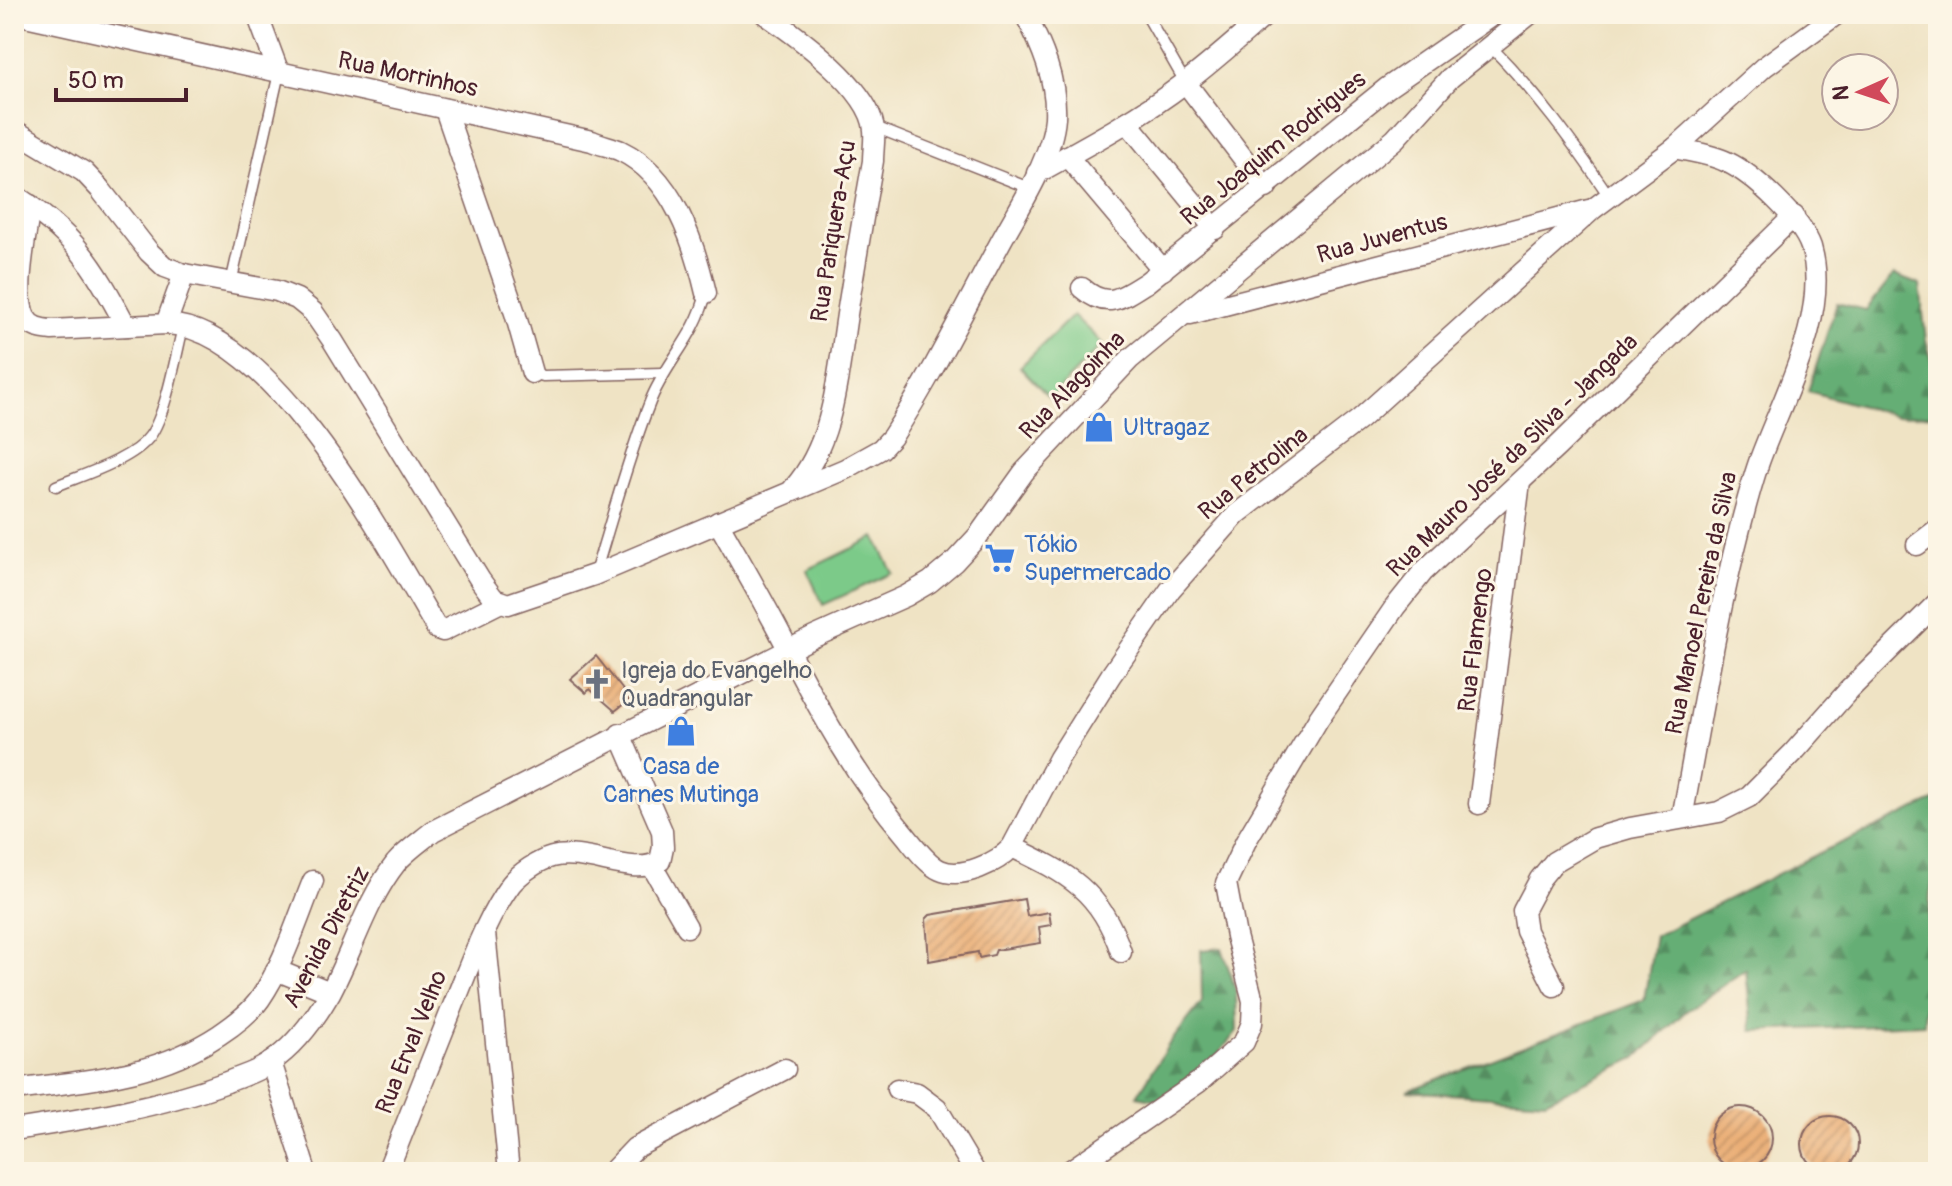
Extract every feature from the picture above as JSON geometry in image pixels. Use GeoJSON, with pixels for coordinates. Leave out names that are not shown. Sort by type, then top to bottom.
{"type":"FeatureCollection","features":[{"type":"Feature","properties":{"kind":"street","name":"Rua Morrinhos"},"geometry":{"type":"LineString","coordinates":[[16,14],[592,141],[622,152],[645,167],[662,186],[679,214],[698,262],[706,293]]}},
{"type":"Feature","properties":{"kind":"street"},"geometry":{"type":"LineString","coordinates":[[257,14],[279,73]]}},
{"type":"Feature","properties":{"kind":"street","name":"Rua Pariquera-Açu"},"geometry":{"type":"LineString","coordinates":[[765,14],[826,61],[859,95],[875,127],[873,161],[834,396],[823,439],[807,470],[790,492]]}},
{"type":"Feature","properties":{"kind":"street"},"geometry":{"type":"LineString","coordinates":[[14,130],[84,172],[149,252],[165,267],[184,274],[277,291],[297,299],[313,312],[480,580],[494,599],[516,603],[594,575],[865,460],[892,437],[941,354],[1033,181],[1050,142],[1055,121],[1055,92],[1046,61],[1025,14]]}},
{"type":"Feature","properties":{"kind":"street"},"geometry":{"type":"LineString","coordinates":[[1033,181],[1185,82],[1267,14]]}},
{"type":"Feature","properties":{"kind":"street","name":"Rua Joaquim Rodrigues"},"geometry":{"type":"LineString","coordinates":[[1082,288],[1095,299],[1103,301],[1130,293],[1215,229],[1387,88],[1494,14]]}},
{"type":"Feature","properties":{"kind":"street","name":"Rua Alagoinha"},"geometry":{"type":"LineString","coordinates":[[620,734],[930,582],[978,536],[1024,472],[1130,359],[1395,139],[1450,78],[1530,14]]}},
{"type":"Feature","properties":{"kind":"street","name":"Rua Petrolina"},"geometry":{"type":"LineString","coordinates":[[718,522],[835,738],[888,814],[921,854],[941,871],[983,868],[1012,847],[1082,719],[1170,590],[1209,543],[1257,497],[1330,444],[1381,401],[1593,209],[1675,148],[1764,67],[1837,14]]}},
{"type":"Feature","properties":{"kind":"street"},"geometry":{"type":"LineString","coordinates":[[1432,56],[1450,78]]}},
{"type":"Feature","properties":{"kind":"street"},"geometry":{"type":"LineString","coordinates":[[1185,82],[1266,188]]}},
{"type":"Feature","properties":{"kind":"street"},"geometry":{"type":"LineString","coordinates":[[445,109],[515,313],[532,373]]}},
{"type":"Feature","properties":{"kind":"street"},"geometry":{"type":"LineString","coordinates":[[1127,122],[1215,229]]}},
{"type":"Feature","properties":{"kind":"street","name":"Rua Manoel Pereira da Silva"},"geometry":{"type":"LineString","coordinates":[[1675,148],[1728,162],[1770,193],[1794,216],[1810,246],[1815,274],[1814,300],[1807,332],[1759,461],[1741,524],[1682,818]]}},
{"type":"Feature","properties":{"kind":"street"},"geometry":{"type":"LineString","coordinates":[[1067,156],[1163,270]]}},
{"type":"Feature","properties":{"kind":"street"},"geometry":{"type":"LineString","coordinates":[[22,200],[20,293],[24,316],[31,324],[52,330],[175,325],[213,337],[234,352],[299,412],[367,513],[437,629],[443,631],[501,602]]}},
{"type":"Feature","properties":{"kind":"street"},"geometry":{"type":"LineString","coordinates":[[22,200],[54,222],[80,248],[126,326]]}},
{"type":"Feature","properties":{"kind":"street","name":"Rua Juventus"},"geometry":{"type":"LineString","coordinates":[[1184,316],[1593,209]]}},
{"type":"Feature","properties":{"kind":"street","name":"Rua Mauro José da Silva - Jangada"},"geometry":{"type":"LineString","coordinates":[[1068,1172],[1199,1082],[1244,1042],[1252,1023],[1253,1001],[1226,883],[1235,860],[1319,718],[1395,607],[1423,572],[1794,216]]}},
{"type":"Feature","properties":{"kind":"street"},"geometry":{"type":"LineString","coordinates":[[175,325],[184,274]]}},
{"type":"Feature","properties":{"kind":"street","name":"Rua Flamengo"},"geometry":{"type":"LineString","coordinates":[[1479,804],[1520,482]]}},
{"type":"Feature","properties":{"kind":"street"},"geometry":{"type":"LineString","coordinates":[[1917,545],[1938,529]]}},
{"type":"Feature","properties":{"kind":"street"},"geometry":{"type":"LineString","coordinates":[[1554,986],[1526,931],[1523,911],[1540,879],[1554,862],[1595,838],[1630,828],[1719,812],[1749,797],[1849,690],[1938,602]]}},
{"type":"Feature","properties":{"kind":"street"},"geometry":{"type":"LineString","coordinates":[[620,734],[662,831],[660,861],[652,866],[687,927]]}},
{"type":"Feature","properties":{"kind":"street","name":"Avenida Diretriz"},"geometry":{"type":"LineString","coordinates":[[14,1130],[84,1119],[208,1089],[271,1062],[293,1043],[316,1016],[375,893],[397,861],[433,831],[620,734]]}},
{"type":"Feature","properties":{"kind":"street"},"geometry":{"type":"LineString","coordinates":[[1012,847],[1063,872],[1084,888],[1114,929],[1121,952]]}},
{"type":"Feature","properties":{"kind":"street","name":"Rua Erval Velho"},"geometry":{"type":"LineString","coordinates":[[387,1172],[485,932],[497,906],[514,881],[551,857],[573,855],[638,867],[652,866]]}},
{"type":"Feature","properties":{"kind":"street","name":"Avenida Diretriz"},"geometry":{"type":"LineString","coordinates":[[14,1090],[154,1068],[196,1050],[235,1025],[259,1000],[276,970],[313,881]]}},
{"type":"Feature","properties":{"kind":"street"},"geometry":{"type":"LineString","coordinates":[[485,932],[509,1172]]}},
{"type":"Feature","properties":{"kind":"street"},"geometry":{"type":"LineString","coordinates":[[276,970],[330,992]]}},
{"type":"Feature","properties":{"kind":"street"},"geometry":{"type":"LineString","coordinates":[[271,1062],[306,1172]]}},
{"type":"Feature","properties":{"kind":"street"},"geometry":{"type":"LineString","coordinates":[[612,1172],[635,1148],[785,1069]]}},
{"type":"Feature","properties":{"kind":"street"},"geometry":{"type":"LineString","coordinates":[[897,1089],[917,1093],[937,1108],[975,1172]]}},
{"type":"Feature","properties":{"kind":"lane"},"geometry":{"type":"LineString","coordinates":[[1146,14],[1185,82]]}},
{"type":"Feature","properties":{"kind":"lane"},"geometry":{"type":"LineString","coordinates":[[1490,46],[1521,77],[1550,113],[1609,196]]}},
{"type":"Feature","properties":{"kind":"lane"},"geometry":{"type":"LineString","coordinates":[[231,283],[279,73]]}},
{"type":"Feature","properties":{"kind":"lane"},"geometry":{"type":"LineString","coordinates":[[875,127],[1033,181]]}},
{"type":"Feature","properties":{"kind":"lane"},"geometry":{"type":"LineString","coordinates":[[594,575],[650,402],[663,373],[692,333],[706,293]]}},
{"type":"Feature","properties":{"kind":"lane"},"geometry":{"type":"LineString","coordinates":[[56,486],[137,449],[150,435],[161,408],[175,325]]}},
{"type":"Feature","properties":{"kind":"lane"},"geometry":{"type":"LineString","coordinates":[[532,373],[543,376],[663,373]]}},
{"type":"Feature","properties":{"kind":"green space"},"geometry":{"type":"Polygon","coordinates":[[[1894,275],[1920,285],[1926,340],[1935,372],[1938,373],[1938,415],[1896,416],[1808,391],[1837,303],[1866,310],[1894,275]]]}},
{"type":"Feature","properties":{"kind":"green space"},"geometry":{"type":"Polygon","coordinates":[[[1073,315],[1103,344],[1050,398],[1020,367],[1073,315]]]}},
{"type":"Feature","properties":{"kind":"green space"},"geometry":{"type":"Polygon","coordinates":[[[875,537],[893,573],[823,605],[807,570],[875,537]]]}},
{"type":"Feature","properties":{"kind":"green space"},"geometry":{"type":"Polygon","coordinates":[[[1938,799],[1938,859],[1930,894],[1924,1024],[1752,1031],[1746,969],[1685,1012],[1636,1058],[1545,1101],[1407,1091],[1644,1000],[1655,936],[1817,854],[1938,799]]]}},
{"type":"Feature","properties":{"kind":"green space"},"geometry":{"type":"Polygon","coordinates":[[[1222,948],[1236,991],[1237,1031],[1217,1056],[1158,1100],[1137,1096],[1169,1044],[1202,1002],[1201,950],[1222,948]]]}},
{"type":"Feature","properties":{"kind":"building","name":"Igreja do Evangelho Quadrangular"},"geometry":{"type":"Polygon","coordinates":[[[596,656],[630,699],[615,711],[590,689],[586,693],[570,679],[596,656]]]}},
{"type":"Feature","properties":{"kind":"building"},"geometry":{"type":"Polygon","coordinates":[[[1024,899],[1027,916],[1049,912],[1051,925],[1039,927],[1041,943],[996,950],[994,955],[979,958],[978,952],[929,961],[926,919],[930,915],[1024,899]]]}},
{"type":"Feature","properties":{"kind":"building"},"geometry":{"type":"Polygon","coordinates":[[[1741,1107],[1753,1109],[1763,1116],[1770,1126],[1770,1150],[1763,1160],[1753,1167],[1741,1169],[1729,1167],[1719,1160],[1712,1150],[1710,1138],[1712,1126],[1719,1116],[1729,1109],[1741,1107]]]}},
{"type":"Feature","properties":{"kind":"building"},"geometry":{"type":"Polygon","coordinates":[[[1830,1116],[1849,1125],[1858,1144],[1849,1163],[1830,1172],[1811,1163],[1802,1144],[1811,1125],[1830,1116]]]}},
{"type":"Feature","properties":{"kind":"place","name":"Ultragaz"},"geometry":{"type":"Point","coordinates":[1099,427]}},
{"type":"Feature","properties":{"kind":"place","name":"Tókio Supermercado"},"geometry":{"type":"Point","coordinates":[1000,558]}},
{"type":"Feature","properties":{"kind":"place","name":"Igreja do Evangelho Quadrangular"},"geometry":{"type":"Point","coordinates":[597,684]}},
{"type":"Feature","properties":{"kind":"place","name":"Casa de Carnes Mutinga"},"geometry":{"type":"Point","coordinates":[681,731]}}]}
